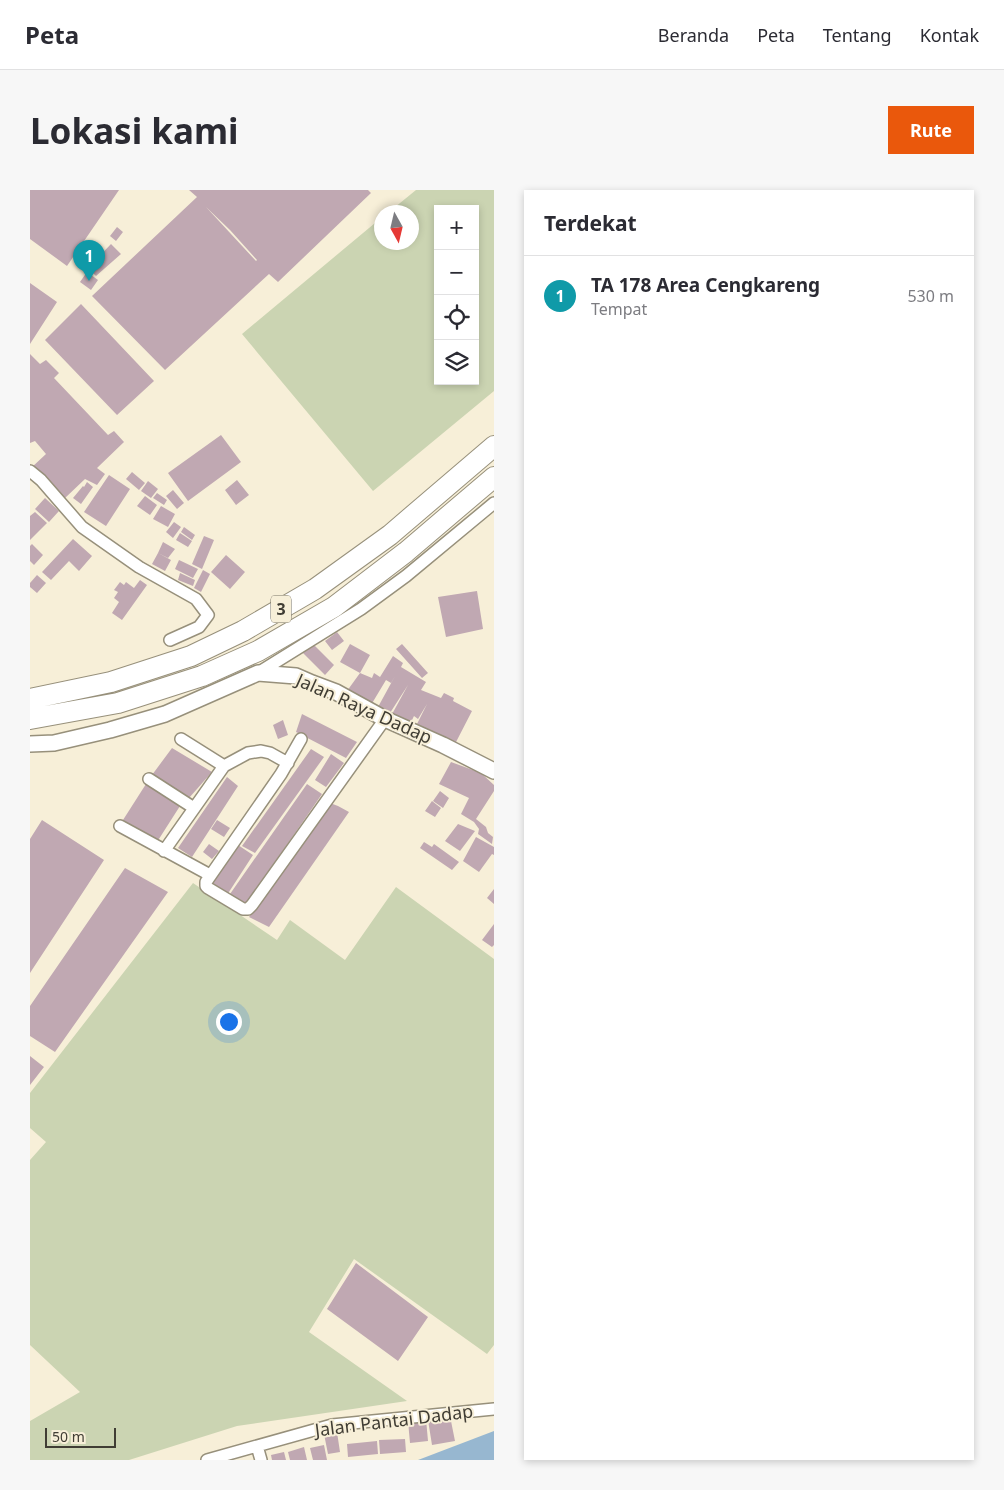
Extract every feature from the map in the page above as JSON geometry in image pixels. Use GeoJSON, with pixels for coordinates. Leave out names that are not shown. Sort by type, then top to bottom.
{"type":"FeatureCollection","features":[{"type":"Feature","properties":{"kind":"highway","name":"3"},"geometry":{"type":"LineString","coordinates":[[30,699],[111,682],[191,656],[243,631],[315,589],[390,535],[494,446]]}},
{"type":"Feature","properties":{"kind":"highway","name":"3"},"geometry":{"type":"LineString","coordinates":[[30,720],[118,702],[202,676],[258,651],[334,607],[406,552],[494,476]]}},
{"type":"Feature","properties":{"kind":"main road","name":"Jalan Raya Dadap"},"geometry":{"type":"LineString","coordinates":[[30,744],[54,743],[110,730],[165,714],[258,673],[296,676],[336,692],[385,719],[443,745],[494,771]]}},
{"type":"Feature","properties":{"kind":"street"},"geometry":{"type":"LineString","coordinates":[[30,471],[41,480],[82,527],[139,567],[196,599],[208,615],[200,627],[170,640]]}},
{"type":"Feature","properties":{"kind":"street"},"geometry":{"type":"LineString","coordinates":[[258,673],[376,598],[406,576],[494,503]]}},
{"type":"Feature","properties":{"kind":"street"},"geometry":{"type":"LineString","coordinates":[[300,738],[288,763],[206,882],[208,888],[243,909],[248,909],[252,905],[385,719]]}},
{"type":"Feature","properties":{"kind":"street"},"geometry":{"type":"LineString","coordinates":[[181,739],[224,766]]}},
{"type":"Feature","properties":{"kind":"street"},"geometry":{"type":"LineString","coordinates":[[164,851],[224,766],[248,753],[262,751],[270,753],[288,763]]}},
{"type":"Feature","properties":{"kind":"street"},"geometry":{"type":"LineString","coordinates":[[149,779],[194,808]]}},
{"type":"Feature","properties":{"kind":"street"},"geometry":{"type":"LineString","coordinates":[[120,826],[210,875]]}},
{"type":"Feature","properties":{"kind":"street","name":"Jalan Pantai Dadap"},"geometry":{"type":"LineString","coordinates":[[207,1460],[332,1425],[494,1409]]}},
{"type":"Feature","properties":{"kind":"street"},"geometry":{"type":"LineString","coordinates":[[257,1446],[261,1460]]}},
{"type":"Feature","properties":{"kind":"green space"},"geometry":{"type":"Polygon","coordinates":[[[416,190],[494,190],[494,391],[373,491],[242,334],[374,224],[374,250],[419,250],[419,205],[398,205],[416,190]]]}},
{"type":"Feature","properties":{"kind":"green space"},"geometry":{"type":"Polygon","coordinates":[[[193,883],[277,940],[290,920],[345,960],[396,887],[494,959],[494,1345],[487,1354],[354,1259],[309,1332],[407,1401],[237,1426],[129,1460],[30,1460],[30,1421],[80,1392],[30,1345],[30,1160],[46,1142],[30,1128],[30,1093],[193,883]]]}},
{"type":"Feature","properties":{"kind":"water"},"geometry":{"type":"Polygon","coordinates":[[[494,1431],[494,1460],[418,1460],[494,1431]]]}},
{"type":"Feature","properties":{"kind":"building"},"geometry":{"type":"Polygon","coordinates":[[[30,190],[119,190],[67,266],[30,239],[30,190]]]}},
{"type":"Feature","properties":{"kind":"building"},"geometry":{"type":"Polygon","coordinates":[[[189,190],[368,190],[371,193],[278,282],[269,274],[165,370],[92,296],[197,197],[189,190]],[[206,207],[256,261],[257,260],[206,207]]]}},
{"type":"Feature","properties":{"kind":"building"},"geometry":{"type":"Polygon","coordinates":[[[117,227],[123,232],[116,241],[110,236],[117,227]]]}},
{"type":"Feature","properties":{"kind":"building"},"geometry":{"type":"Polygon","coordinates":[[[111,244],[121,254],[96,276],[88,268],[111,244]]]}},
{"type":"Feature","properties":{"kind":"building"},"geometry":{"type":"Polygon","coordinates":[[[87,272],[98,280],[91,290],[80,282],[87,272]]]}},
{"type":"Feature","properties":{"kind":"building"},"geometry":{"type":"Polygon","coordinates":[[[30,283],[57,302],[30,344],[30,283]]]}},
{"type":"Feature","properties":{"kind":"building"},"geometry":{"type":"Polygon","coordinates":[[[81,304],[154,381],[117,415],[45,340],[81,304]]]}},
{"type":"Feature","properties":{"kind":"building"},"geometry":{"type":"Polygon","coordinates":[[[30,354],[40,364],[46,360],[59,373],[54,378],[108,435],[114,431],[124,442],[97,468],[105,474],[97,485],[85,479],[65,498],[31,468],[46,454],[35,441],[30,443],[30,354]]]}},
{"type":"Feature","properties":{"kind":"building"},"geometry":{"type":"Polygon","coordinates":[[[221,435],[241,462],[188,501],[168,473],[221,435]]]}},
{"type":"Feature","properties":{"kind":"building"},"geometry":{"type":"Polygon","coordinates":[[[132,472],[145,483],[139,490],[126,479],[132,472]]]}},
{"type":"Feature","properties":{"kind":"building"},"geometry":{"type":"Polygon","coordinates":[[[109,475],[130,489],[106,526],[84,512],[109,475]]]}},
{"type":"Feature","properties":{"kind":"building"},"geometry":{"type":"Polygon","coordinates":[[[237,480],[249,495],[236,505],[225,490],[237,480]]]}},
{"type":"Feature","properties":{"kind":"building"},"geometry":{"type":"Polygon","coordinates":[[[148,481],[158,489],[151,498],[141,491],[148,481]]]}},
{"type":"Feature","properties":{"kind":"building"},"geometry":{"type":"Polygon","coordinates":[[[87,482],[93,487],[81,504],[73,498],[87,482]]]}},
{"type":"Feature","properties":{"kind":"building"},"geometry":{"type":"Polygon","coordinates":[[[173,490],[184,503],[177,509],[166,496],[173,490]]]}},
{"type":"Feature","properties":{"kind":"building"},"geometry":{"type":"Polygon","coordinates":[[[157,493],[167,500],[164,505],[153,498],[157,493]]]}},
{"type":"Feature","properties":{"kind":"building"},"geometry":{"type":"Polygon","coordinates":[[[145,496],[157,505],[150,515],[137,506],[145,496]]]}},
{"type":"Feature","properties":{"kind":"building"},"geometry":{"type":"Polygon","coordinates":[[[45,498],[59,511],[49,522],[35,509],[45,498]]]}},
{"type":"Feature","properties":{"kind":"building"},"geometry":{"type":"Polygon","coordinates":[[[161,506],[175,514],[168,527],[153,519],[161,506]]]}},
{"type":"Feature","properties":{"kind":"building"},"geometry":{"type":"Polygon","coordinates":[[[35,512],[47,523],[30,540],[30,516],[35,512]]]}},
{"type":"Feature","properties":{"kind":"building"},"geometry":{"type":"Polygon","coordinates":[[[174,522],[181,527],[173,538],[166,532],[174,522]]]}},
{"type":"Feature","properties":{"kind":"building"},"geometry":{"type":"Polygon","coordinates":[[[184,527],[195,535],[192,540],[181,532],[184,527]]]}},
{"type":"Feature","properties":{"kind":"building"},"geometry":{"type":"Polygon","coordinates":[[[180,533],[192,541],[188,547],[176,540],[180,533]]]}},
{"type":"Feature","properties":{"kind":"building"},"geometry":{"type":"Polygon","coordinates":[[[204,536],[214,540],[202,569],[192,564],[204,536]]]}},
{"type":"Feature","properties":{"kind":"building"},"geometry":{"type":"Polygon","coordinates":[[[73,539],[92,556],[79,571],[69,561],[51,580],[42,572],[73,539]]]}},
{"type":"Feature","properties":{"kind":"building"},"geometry":{"type":"Polygon","coordinates":[[[163,542],[175,549],[168,558],[158,553],[163,542]]]}},
{"type":"Feature","properties":{"kind":"building"},"geometry":{"type":"Polygon","coordinates":[[[32,544],[43,555],[34,565],[30,561],[30,546],[32,544]]]}},
{"type":"Feature","properties":{"kind":"building"},"geometry":{"type":"Polygon","coordinates":[[[158,553],[171,560],[165,571],[152,564],[158,553]]]}},
{"type":"Feature","properties":{"kind":"building"},"geometry":{"type":"Polygon","coordinates":[[[226,555],[245,572],[230,589],[211,572],[226,555]]]}},
{"type":"Feature","properties":{"kind":"building"},"geometry":{"type":"Polygon","coordinates":[[[179,560],[198,569],[193,578],[175,569],[179,560]]]}},
{"type":"Feature","properties":{"kind":"building"},"geometry":{"type":"Polygon","coordinates":[[[203,570],[210,574],[201,592],[194,588],[203,570]]]}},
{"type":"Feature","properties":{"kind":"building"},"geometry":{"type":"Polygon","coordinates":[[[180,573],[195,580],[193,586],[178,580],[180,573]]]}},
{"type":"Feature","properties":{"kind":"building"},"geometry":{"type":"Polygon","coordinates":[[[37,575],[46,583],[37,593],[30,587],[30,583],[37,575]]]}},
{"type":"Feature","properties":{"kind":"building"},"geometry":{"type":"Polygon","coordinates":[[[140,580],[147,585],[122,620],[112,613],[119,602],[114,598],[118,592],[114,590],[120,582],[124,585],[126,582],[134,588],[140,580]]]}},
{"type":"Feature","properties":{"kind":"building"},"geometry":{"type":"Polygon","coordinates":[[[477,591],[483,629],[446,637],[438,597],[477,591]]]}},
{"type":"Feature","properties":{"kind":"building"},"geometry":{"type":"Polygon","coordinates":[[[337,632],[344,641],[332,650],[325,641],[337,632]]]}},
{"type":"Feature","properties":{"kind":"building"},"geometry":{"type":"Polygon","coordinates":[[[311,642],[334,665],[325,675],[301,651],[311,642]]]}},
{"type":"Feature","properties":{"kind":"building"},"geometry":{"type":"Polygon","coordinates":[[[350,644],[370,655],[360,673],[340,662],[350,644]]]}},
{"type":"Feature","properties":{"kind":"building"},"geometry":{"type":"Polygon","coordinates":[[[402,644],[428,673],[422,678],[396,649],[402,644]]]}},
{"type":"Feature","properties":{"kind":"building"},"geometry":{"type":"Polygon","coordinates":[[[393,656],[403,663],[401,667],[426,682],[421,690],[441,698],[444,693],[454,698],[453,701],[472,711],[455,744],[417,724],[427,704],[418,719],[414,716],[409,726],[391,716],[408,685],[390,713],[378,707],[395,676],[391,683],[386,680],[371,705],[347,691],[360,673],[372,678],[374,673],[380,677],[393,656]]]}},
{"type":"Feature","properties":{"kind":"building"},"geometry":{"type":"Polygon","coordinates":[[[302,714],[357,742],[346,758],[296,732],[302,714]]]}},
{"type":"Feature","properties":{"kind":"building"},"geometry":{"type":"Polygon","coordinates":[[[283,720],[288,735],[278,739],[273,725],[283,720]]]}},
{"type":"Feature","properties":{"kind":"building"},"geometry":{"type":"Polygon","coordinates":[[[172,748],[212,772],[189,798],[152,775],[172,748]]]}},
{"type":"Feature","properties":{"kind":"building"},"geometry":{"type":"Polygon","coordinates":[[[311,749],[324,757],[255,853],[242,846],[311,749]]]}},
{"type":"Feature","properties":{"kind":"building"},"geometry":{"type":"Polygon","coordinates":[[[331,754],[344,763],[326,787],[315,780],[331,754]]]}},
{"type":"Feature","properties":{"kind":"building"},"geometry":{"type":"Polygon","coordinates":[[[451,762],[481,773],[494,785],[494,791],[476,819],[486,827],[488,833],[493,837],[492,844],[478,834],[479,829],[474,822],[461,814],[469,798],[439,784],[451,762]]]}},
{"type":"Feature","properties":{"kind":"building"},"geometry":{"type":"Polygon","coordinates":[[[227,777],[238,786],[192,857],[178,848],[227,777]]]}},
{"type":"Feature","properties":{"kind":"building"},"geometry":{"type":"Polygon","coordinates":[[[146,784],[180,806],[157,842],[123,820],[146,784]]]}},
{"type":"Feature","properties":{"kind":"building"},"geometry":{"type":"Polygon","coordinates":[[[307,784],[322,794],[246,904],[230,894],[307,784]]]}},
{"type":"Feature","properties":{"kind":"building"},"geometry":{"type":"Polygon","coordinates":[[[440,791],[449,798],[443,808],[433,801],[440,791]]]}},
{"type":"Feature","properties":{"kind":"building"},"geometry":{"type":"Polygon","coordinates":[[[432,801],[441,808],[435,817],[425,811],[432,801]]]}},
{"type":"Feature","properties":{"kind":"building"},"geometry":{"type":"Polygon","coordinates":[[[330,803],[349,812],[269,927],[249,917],[330,803]]]}},
{"type":"Feature","properties":{"kind":"building"},"geometry":{"type":"Polygon","coordinates":[[[42,820],[104,860],[30,973],[30,839],[42,820]]]}},
{"type":"Feature","properties":{"kind":"building"},"geometry":{"type":"Polygon","coordinates":[[[217,820],[230,828],[224,837],[211,829],[217,820]]]}},
{"type":"Feature","properties":{"kind":"building"},"geometry":{"type":"Polygon","coordinates":[[[458,824],[475,831],[460,851],[445,841],[458,824]]]}},
{"type":"Feature","properties":{"kind":"building"},"geometry":{"type":"Polygon","coordinates":[[[476,837],[494,847],[494,855],[492,854],[479,872],[463,861],[476,837]]]}},
{"type":"Feature","properties":{"kind":"building"},"geometry":{"type":"Polygon","coordinates":[[[424,842],[432,847],[434,844],[459,862],[452,870],[420,848],[424,842]]]}},
{"type":"Feature","properties":{"kind":"building"},"geometry":{"type":"Polygon","coordinates":[[[235,843],[253,855],[227,895],[209,883],[235,843]]]}},
{"type":"Feature","properties":{"kind":"building"},"geometry":{"type":"Polygon","coordinates":[[[209,844],[219,851],[212,859],[203,852],[209,844]]]}},
{"type":"Feature","properties":{"kind":"building"},"geometry":{"type":"Polygon","coordinates":[[[125,868],[168,892],[55,1052],[30,1036],[30,1006],[125,868]]]}},
{"type":"Feature","properties":{"kind":"building"},"geometry":{"type":"Polygon","coordinates":[[[494,889],[494,904],[487,898],[494,889]]]}},
{"type":"Feature","properties":{"kind":"building"},"geometry":{"type":"Polygon","coordinates":[[[494,924],[494,945],[492,947],[482,940],[494,924]]]}},
{"type":"Feature","properties":{"kind":"building"},"geometry":{"type":"Polygon","coordinates":[[[30,1056],[44,1067],[30,1085],[30,1056]]]}},
{"type":"Feature","properties":{"kind":"building"},"geometry":{"type":"Polygon","coordinates":[[[356,1263],[428,1317],[398,1361],[327,1309],[356,1263]]]}},
{"type":"Feature","properties":{"kind":"building"},"geometry":{"type":"Polygon","coordinates":[[[450,1416],[455,1441],[432,1445],[428,1420],[450,1416]]]}},
{"type":"Feature","properties":{"kind":"building"},"geometry":{"type":"Polygon","coordinates":[[[426,1419],[428,1441],[410,1443],[408,1421],[426,1419]]]}},
{"type":"Feature","properties":{"kind":"building"},"geometry":{"type":"Polygon","coordinates":[[[337,1432],[340,1452],[328,1454],[324,1434],[337,1432]]]}},
{"type":"Feature","properties":{"kind":"building"},"geometry":{"type":"Polygon","coordinates":[[[405,1439],[406,1452],[380,1454],[379,1440],[405,1439]]]}},
{"type":"Feature","properties":{"kind":"building"},"geometry":{"type":"Polygon","coordinates":[[[377,1441],[378,1454],[348,1457],[347,1444],[377,1441]]]}},
{"type":"Feature","properties":{"kind":"building"},"geometry":{"type":"Polygon","coordinates":[[[324,1445],[327,1460],[313,1460],[310,1448],[324,1445]]]}},
{"type":"Feature","properties":{"kind":"building"},"geometry":{"type":"Polygon","coordinates":[[[304,1447],[307,1460],[290,1460],[288,1452],[304,1447]]]}},
{"type":"Feature","properties":{"kind":"building"},"geometry":{"type":"Polygon","coordinates":[[[284,1452],[286,1460],[272,1460],[271,1455],[284,1452]]]}},
{"type":"Feature","properties":{"kind":"place","name":"TA 178 Area Cengkareng"},"geometry":{"type":"Point","coordinates":[89,281]}}]}
